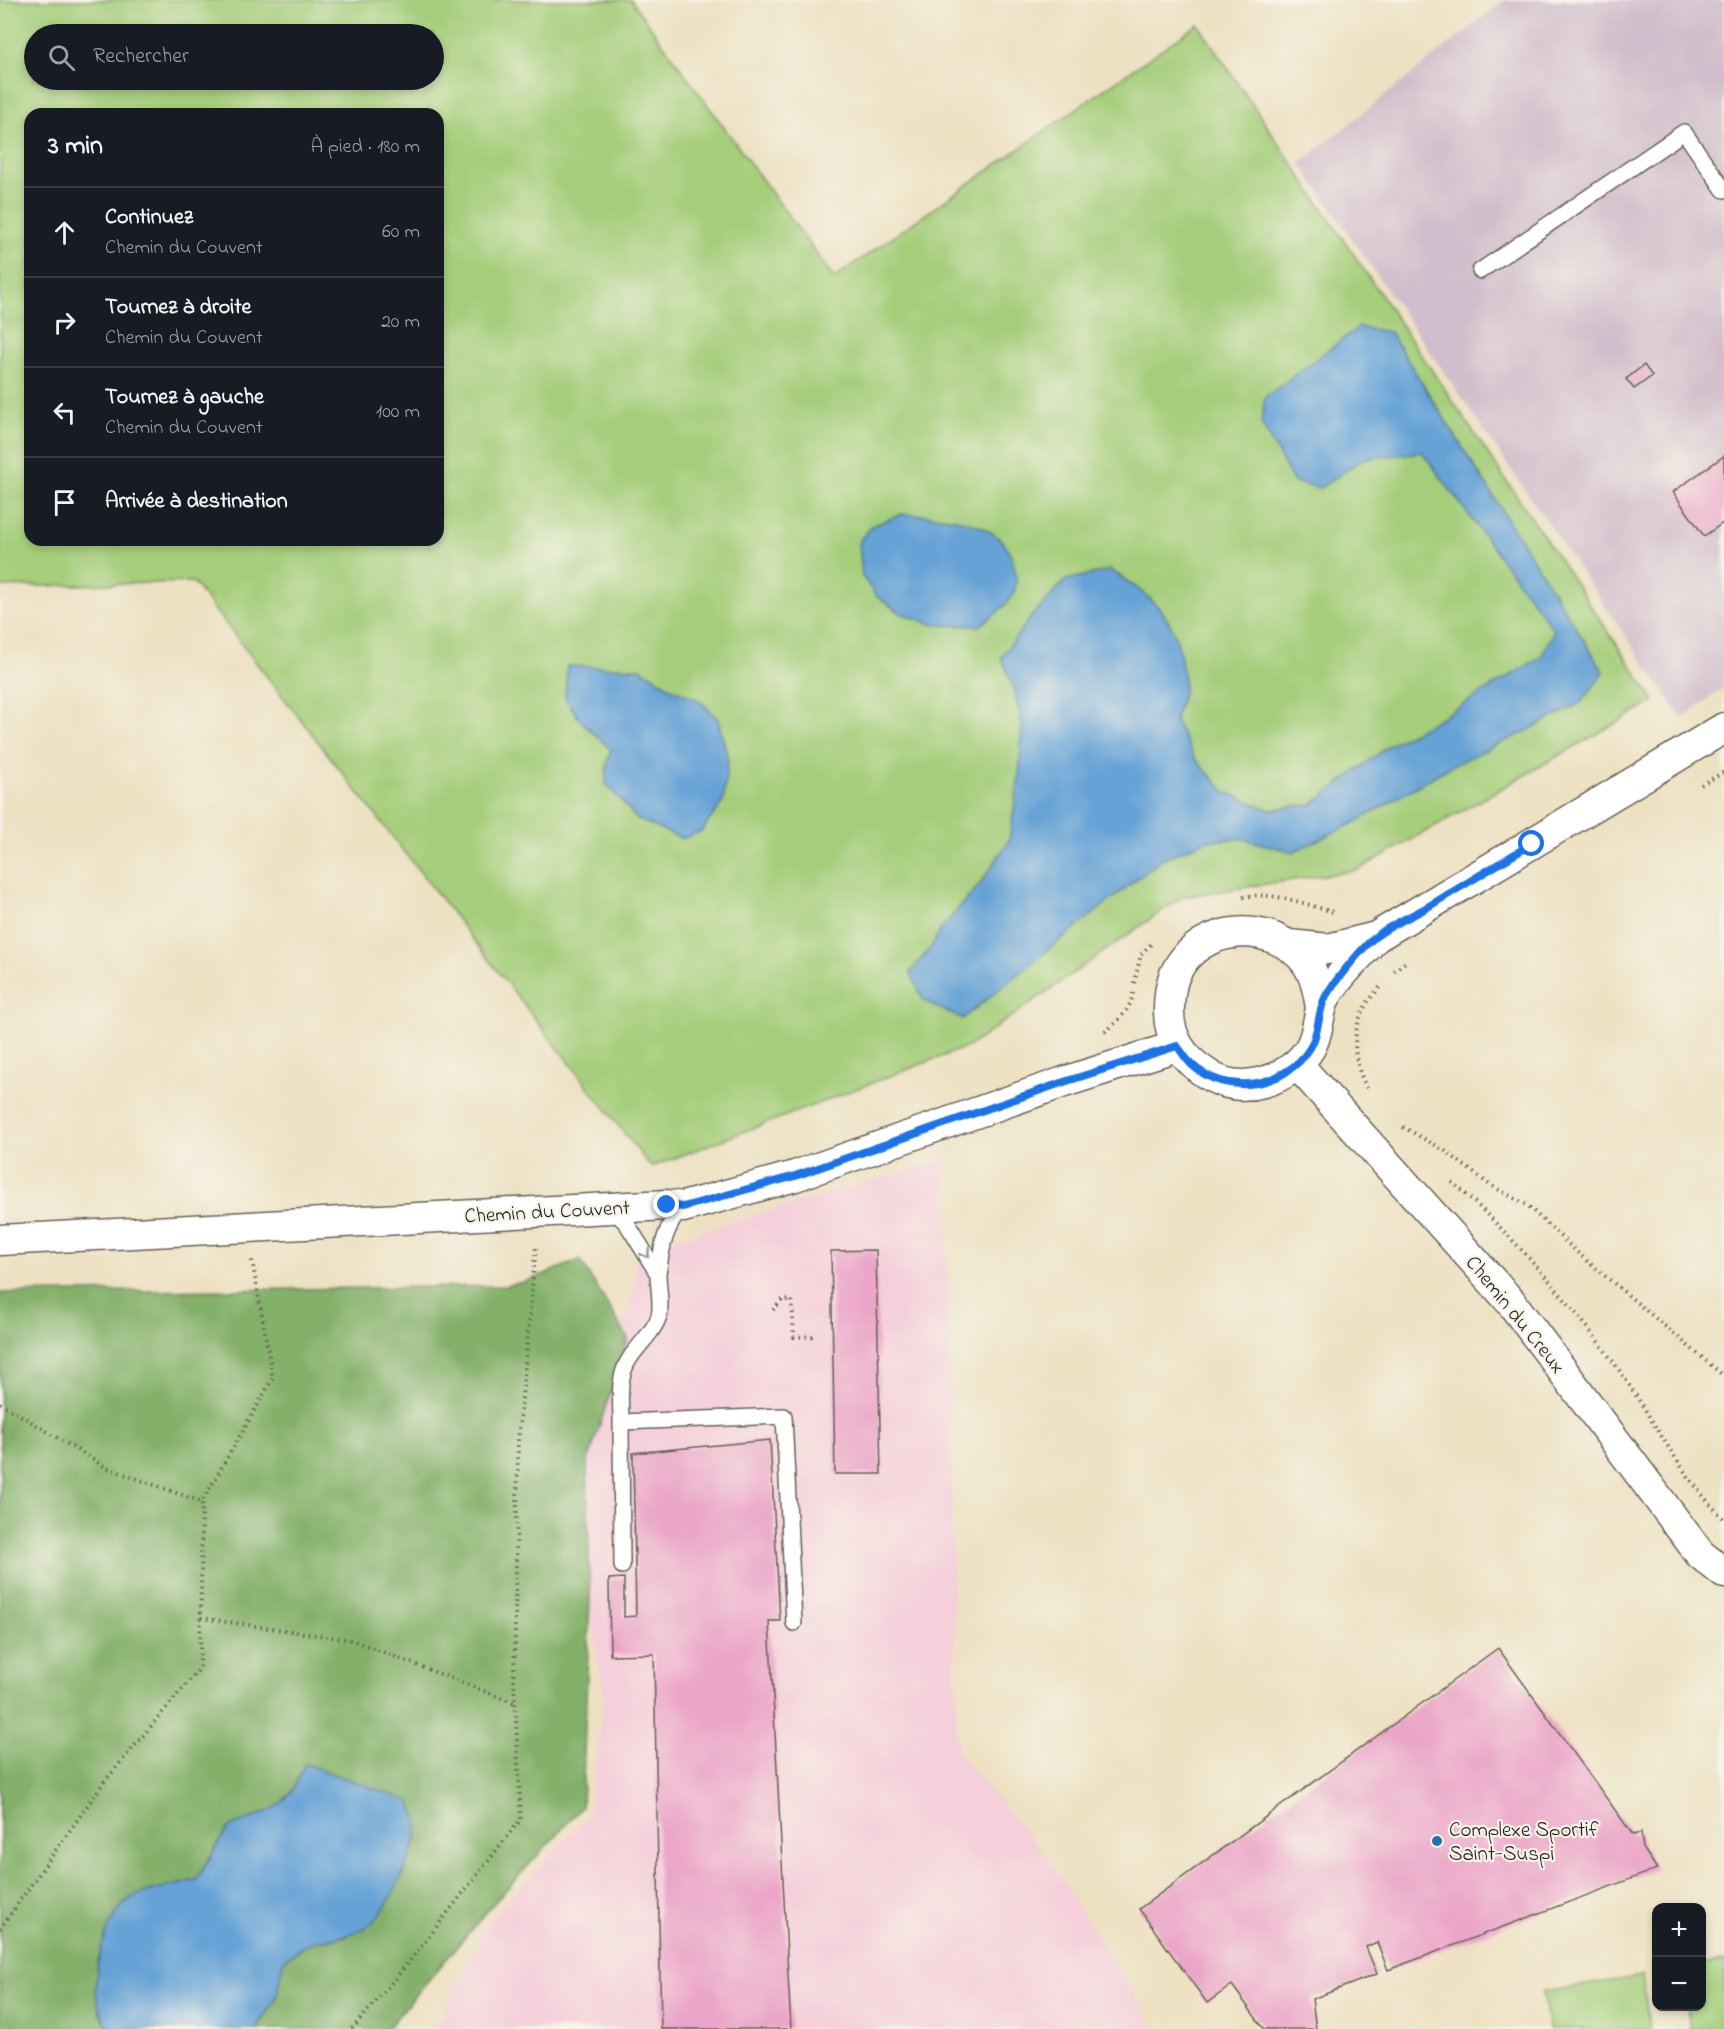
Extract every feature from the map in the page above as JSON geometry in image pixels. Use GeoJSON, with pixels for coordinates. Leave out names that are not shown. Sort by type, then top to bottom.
{"type":"FeatureCollection","features":[{"type":"Feature","properties":{"kind":"street"},"geometry":{"type":"LineString","coordinates":[[1288,945],[1328,949],[1376,937],[1724,728]]}},
{"type":"Feature","properties":{"kind":"street"},"geometry":{"type":"LineString","coordinates":[[1321,1009],[1317,984],[1306,962],[1288,945],[1265,934],[1239,931],[1214,937],[1192,951],[1176,971],[1168,996],[1169,1022],[1177,1046],[1191,1064],[1211,1077],[1233,1084],[1256,1084],[1278,1077],[1297,1064],[1314,1039],[1326,996],[1376,937]]}},
{"type":"Feature","properties":{"kind":"street","name":"Chemin du Couvent"},"geometry":{"type":"LineString","coordinates":[[0,1240],[540,1211],[667,1205],[683,1207],[795,1176],[1064,1082],[1177,1046]]}},
{"type":"Feature","properties":{"kind":"street","name":"Chemin du Creux"},"geometry":{"type":"LineString","coordinates":[[1297,1064],[1510,1302],[1700,1554],[1724,1573]]}},
{"type":"Feature","properties":{"kind":"lane"},"geometry":{"type":"LineString","coordinates":[[1480,271],[1683,132],[1724,190]]}},
{"type":"Feature","properties":{"kind":"lane"},"geometry":{"type":"LineString","coordinates":[[622,1566],[620,1385],[629,1359],[646,1337],[659,1314],[658,1274],[662,1248],[671,1220],[683,1207]]}},
{"type":"Feature","properties":{"kind":"lane"},"geometry":{"type":"LineString","coordinates":[[611,1208],[627,1224],[658,1274]]}},
{"type":"Feature","properties":{"kind":"lane"},"geometry":{"type":"LineString","coordinates":[[621,1422],[783,1416],[794,1623]]}},
{"type":"Feature","properties":{"kind":"path"},"geometry":{"type":"LineString","coordinates":[[1390,975],[1408,960]]}},
{"type":"Feature","properties":{"kind":"path"},"geometry":{"type":"LineString","coordinates":[[1372,1096],[1360,1076],[1354,1052],[1357,1027],[1366,1005],[1384,982]]}},
{"type":"Feature","properties":{"kind":"path"},"geometry":{"type":"LineString","coordinates":[[1394,1122],[1444,1150],[1490,1185],[1527,1204],[1579,1254],[1724,1376]]}},
{"type":"Feature","properties":{"kind":"path"},"geometry":{"type":"LineString","coordinates":[[352,2029],[405,1967],[521,1819],[515,1703],[518,1441],[540,1211]]}},
{"type":"Feature","properties":{"kind":"path"},"geometry":{"type":"LineString","coordinates":[[0,1929],[104,1782],[200,1668],[202,1502],[273,1378],[251,1255]]}},
{"type":"Feature","properties":{"kind":"path"},"geometry":{"type":"LineString","coordinates":[[773,1310],[782,1300],[792,1300],[794,1337],[815,1336]]}},
{"type":"Feature","properties":{"kind":"path"},"geometry":{"type":"LineString","coordinates":[[0,1403],[107,1468],[202,1502]]}},
{"type":"Feature","properties":{"kind":"path"},"geometry":{"type":"LineString","coordinates":[[201,1618],[352,1640],[515,1703]]}},
{"type":"Feature","properties":{"kind":"shaded area"},"geometry":{"type":"Polygon","coordinates":[[[1505,0],[1724,0],[1724,687],[1682,718],[1300,163],[1505,0]]]}},
{"type":"Feature","properties":{"kind":"shaded area"},"geometry":{"type":"Polygon","coordinates":[[[945,1159],[957,1752],[1045,1854],[1156,2029],[429,2029],[440,2019],[490,1920],[589,1813],[604,1694],[568,1467],[635,1290],[636,1263],[651,1246],[945,1159]]]}},
{"type":"Feature","properties":{"kind":"green space"},"geometry":{"type":"Polygon","coordinates":[[[0,0],[631,0],[834,278],[1198,24],[1655,701],[1358,870],[1182,897],[969,1046],[651,1167],[193,582],[0,587],[0,0]]]}},
{"type":"Feature","properties":{"kind":"green space"},"geometry":{"type":"Polygon","coordinates":[[[580,1260],[628,1338],[587,1464],[590,1598],[582,1807],[494,1903],[387,2029],[255,2029],[276,1999],[282,1961],[311,1942],[347,1936],[292,1791],[271,1810],[228,1828],[196,1880],[143,1893],[97,1966],[97,1998],[100,2014],[110,2029],[0,2029],[0,1293],[506,1286],[527,1281],[580,1260]]]}},
{"type":"Feature","properties":{"kind":"green space"},"geometry":{"type":"Polygon","coordinates":[[[1724,1962],[1724,2029],[1690,2029],[1688,2011],[1706,2011],[1706,1964],[1724,1962]]]}},
{"type":"Feature","properties":{"kind":"green space"},"geometry":{"type":"Polygon","coordinates":[[[1642,1976],[1650,2029],[1549,2029],[1543,1992],[1642,1976]]]}},
{"type":"Feature","properties":{"kind":"water"},"geometry":{"type":"Polygon","coordinates":[[[1359,327],[1390,332],[1604,672],[1581,703],[1453,765],[1358,821],[1293,852],[1244,839],[1208,840],[1162,859],[962,1019],[924,1001],[910,972],[929,950],[941,929],[983,880],[1009,840],[1019,777],[1022,722],[1013,686],[1001,657],[1031,617],[1066,580],[1110,570],[1137,588],[1159,608],[1174,633],[1183,675],[1184,689],[1175,720],[1196,760],[1226,792],[1270,810],[1311,805],[1391,744],[1444,716],[1541,657],[1554,630],[1422,452],[1363,459],[1320,488],[1294,482],[1261,423],[1265,397],[1359,327]]]}},
{"type":"Feature","properties":{"kind":"water"},"geometry":{"type":"Polygon","coordinates":[[[902,514],[951,518],[983,528],[996,536],[1006,547],[1015,571],[1015,589],[1009,602],[980,626],[934,625],[901,613],[876,596],[862,576],[859,542],[871,526],[902,514]]]}},
{"type":"Feature","properties":{"kind":"water"},"geometry":{"type":"Polygon","coordinates":[[[567,666],[640,668],[673,689],[699,700],[718,719],[728,759],[723,802],[702,831],[682,839],[637,819],[606,784],[607,763],[611,750],[580,720],[565,698],[567,666]]]}},
{"type":"Feature","properties":{"kind":"water"},"geometry":{"type":"Polygon","coordinates":[[[305,1764],[410,1801],[417,1820],[417,1836],[401,1877],[379,1915],[359,1931],[309,1943],[283,1961],[276,1999],[255,2029],[110,2029],[98,2003],[97,1973],[108,1929],[123,1905],[137,1894],[196,1880],[228,1828],[280,1804],[292,1791],[305,1764]]]}},
{"type":"Feature","properties":{"kind":"building"},"geometry":{"type":"Polygon","coordinates":[[[1644,365],[1652,376],[1634,389],[1626,379],[1644,365]]]}},
{"type":"Feature","properties":{"kind":"building"},"geometry":{"type":"Polygon","coordinates":[[[1724,456],[1724,522],[1704,536],[1673,492],[1724,456]]]}},
{"type":"Feature","properties":{"kind":"building"},"geometry":{"type":"Polygon","coordinates":[[[876,1250],[881,1474],[835,1474],[831,1251],[876,1250]]]}},
{"type":"Feature","properties":{"kind":"building"},"geometry":{"type":"Polygon","coordinates":[[[770,1440],[780,1621],[769,1621],[791,2029],[661,2029],[654,1654],[610,1655],[609,1579],[624,1578],[624,1617],[636,1616],[633,1453],[770,1440]]]}},
{"type":"Feature","properties":{"kind":"building","name":"Complexe Sportif Saint-Suspi"},"geometry":{"type":"Polygon","coordinates":[[[1498,1648],[1633,1835],[1641,1833],[1643,1848],[1657,1869],[1388,1970],[1377,1942],[1366,1947],[1377,1974],[1312,1999],[1316,2029],[1264,2029],[1232,1985],[1207,2003],[1139,1909],[1498,1648]]]}},
{"type":"Feature","properties":{"kind":"place","name":"Complexe Sportif Saint-Suspi"},"geometry":{"type":"Point","coordinates":[1437,1841]}},
{"type":"Feature","properties":{"kind":"route"},"geometry":{"type":"LineString","coordinates":[[667,1205],[683,1207],[795,1176],[1064,1082],[1177,1046],[1191,1064],[1211,1077],[1233,1084],[1256,1084],[1278,1077],[1297,1064],[1310,1048],[1318,1029],[1326,996],[1376,937],[1532,844]]}}]}
